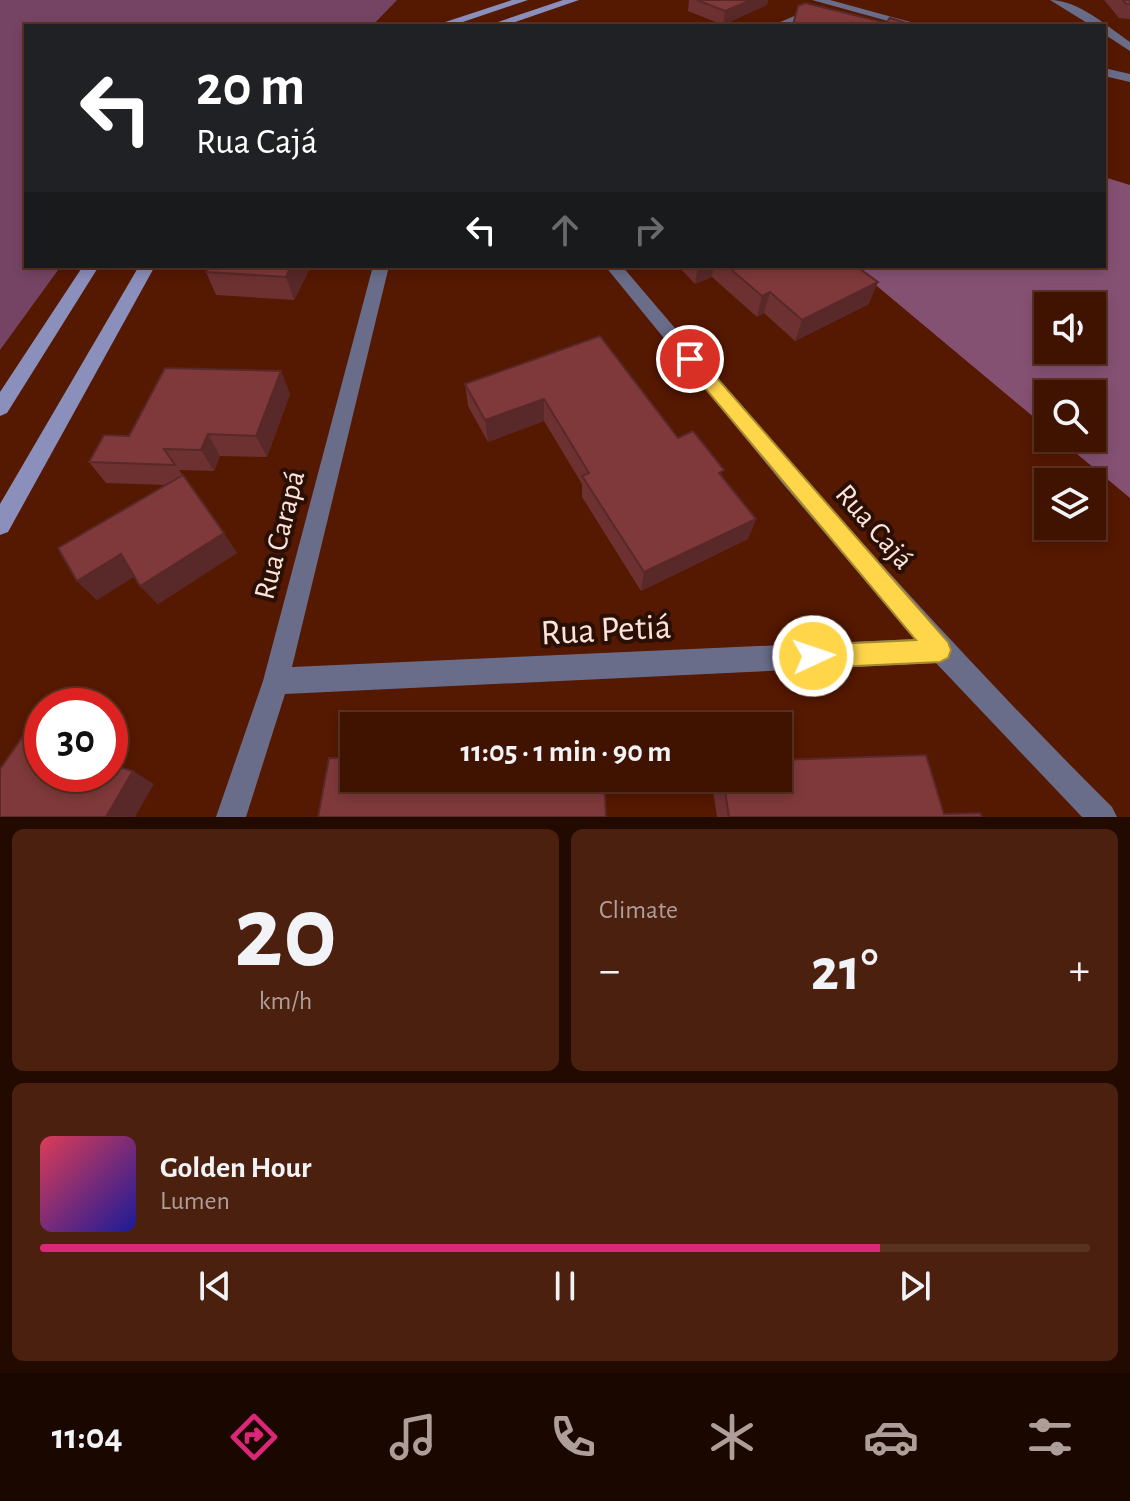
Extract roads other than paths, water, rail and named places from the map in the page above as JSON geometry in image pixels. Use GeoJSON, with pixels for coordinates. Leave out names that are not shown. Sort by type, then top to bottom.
{"type":"FeatureCollection","features":[{"type":"Feature","properties":{"kind":"main road"},"geometry":{"type":"LineString","coordinates":[[445,24],[523,0]]}},
{"type":"Feature","properties":{"kind":"main road"},"geometry":{"type":"LineString","coordinates":[[498,24],[574,0]]}},
{"type":"Feature","properties":{"kind":"main road"},"geometry":{"type":"LineString","coordinates":[[0,408],[90,268]]}},
{"type":"Feature","properties":{"kind":"main road"},"geometry":{"type":"LineString","coordinates":[[0,525],[146,268]]}},
{"type":"Feature","properties":{"kind":"street"},"geometry":{"type":"LineString","coordinates":[[817,0],[911,24]]}},
{"type":"Feature","properties":{"kind":"street"},"geometry":{"type":"LineString","coordinates":[[1055,0],[1097,24]]}},
{"type":"Feature","properties":{"kind":"street"},"geometry":{"type":"LineString","coordinates":[[782,24],[832,4]]}},
{"type":"Feature","properties":{"kind":"street"},"geometry":{"type":"LineString","coordinates":[[1106,30],[1130,47]]}},
{"type":"Feature","properties":{"kind":"street"},"geometry":{"type":"LineString","coordinates":[[1106,72],[1130,78]]}},
{"type":"Feature","properties":{"kind":"street","name":"Rua Carapá"},"geometry":{"type":"LineString","coordinates":[[231,817],[276,681],[380,268]]}},
{"type":"Feature","properties":{"kind":"street","name":"Rua Cajá"},"geometry":{"type":"LineString","coordinates":[[615,268],[806,497],[940,650],[1101,816]]}},
{"type":"Feature","properties":{"kind":"street","name":"Rua Petiá"},"geometry":{"type":"LineString","coordinates":[[276,681],[940,650]]}}]}
